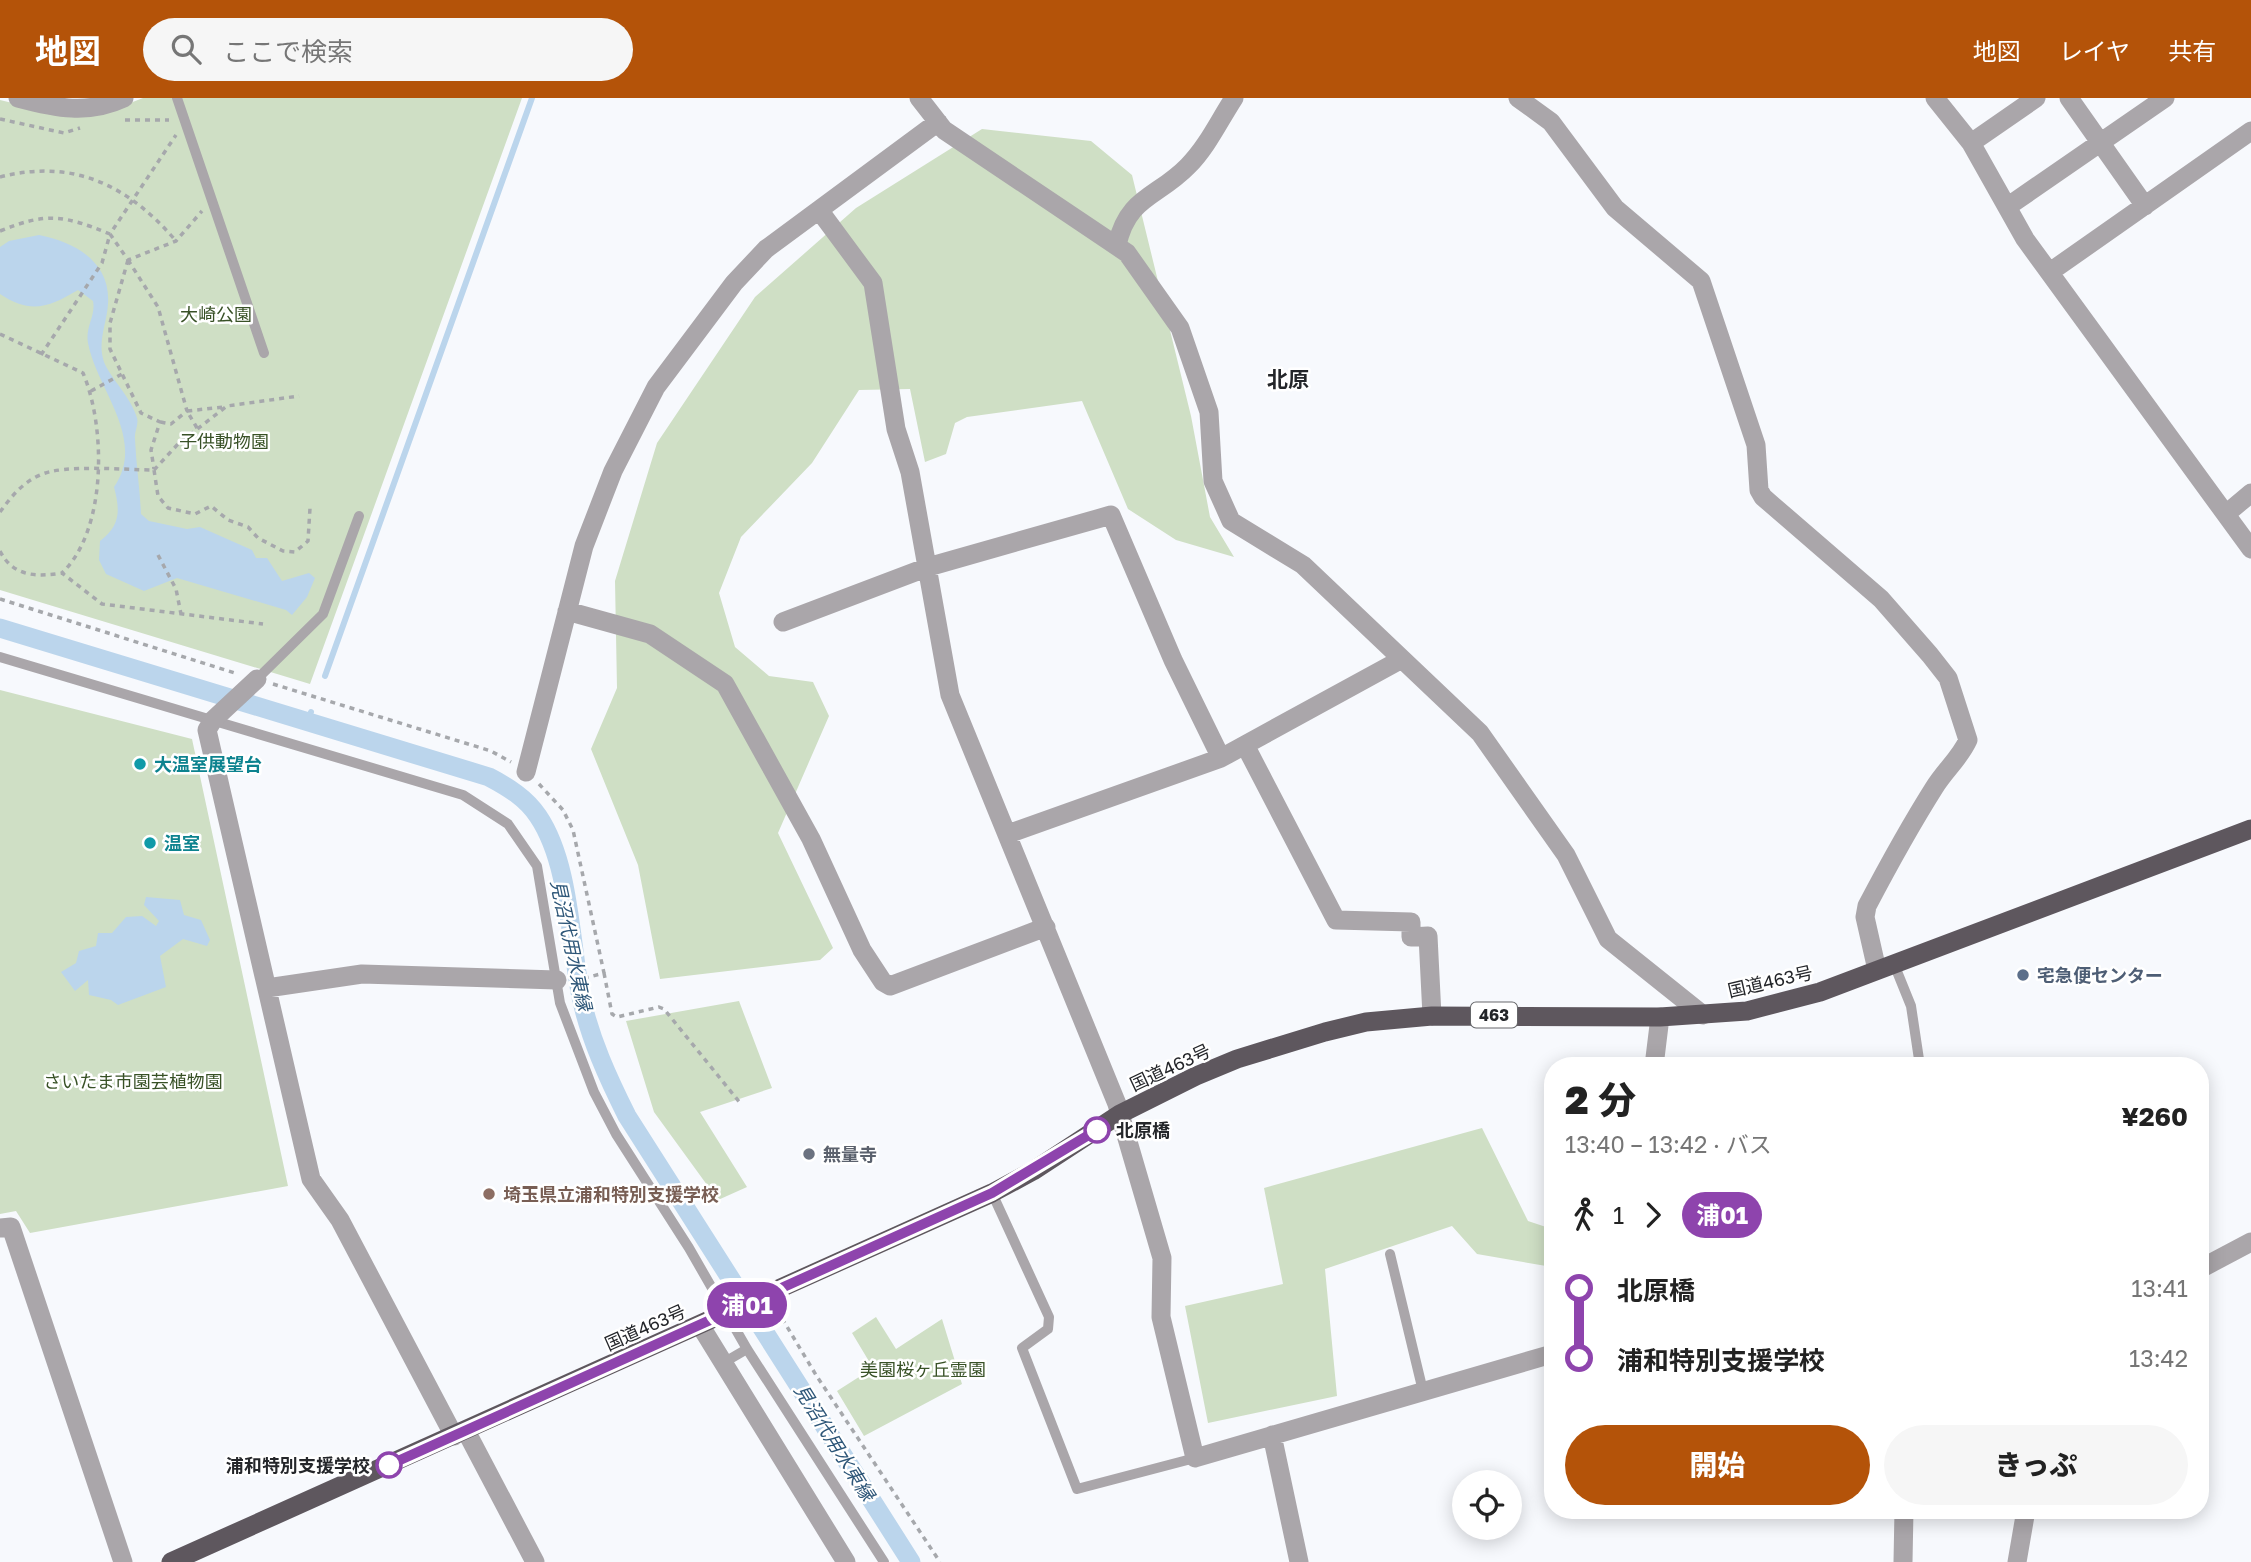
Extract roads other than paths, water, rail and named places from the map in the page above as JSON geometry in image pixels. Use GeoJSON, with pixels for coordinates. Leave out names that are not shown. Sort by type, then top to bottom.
{"type":"FeatureCollection","features":[{"type":"Feature","properties":{"kind":"highway","name":"国道463号"},"geometry":{"type":"LineString","coordinates":[[171,1562],[730,1312],[771,1302],[992,1193],[1033,1171],[1120,1114],[1237,1059],[1366,1022],[1432,1016],[1660,1017],[1748,1011],[1820,992],[2251,829]]}},
{"type":"Feature","properties":{"kind":"street"},"geometry":{"type":"LineString","coordinates":[[18,98],[65,110],[105,107],[124,98]]}},
{"type":"Feature","properties":{"kind":"street"},"geometry":{"type":"LineString","coordinates":[[919,98],[944,130],[1127,253],[1180,328],[1209,412],[1213,481],[1231,521],[1303,565],[1480,733],[1566,855],[1608,939],[1703,1015]]}},
{"type":"Feature","properties":{"kind":"street"},"geometry":{"type":"LineString","coordinates":[[1116,245],[1122,221],[1132,209],[1186,168],[1200,153],[1234,98]]}},
{"type":"Feature","properties":{"kind":"street"},"geometry":{"type":"LineString","coordinates":[[1518,98],[1551,122],[1615,208],[1700,281],[1756,445],[1759,490],[1763,497],[1881,599],[1948,678],[1968,740],[1960,758],[1945,771],[1905,835],[1867,906],[1865,917],[1885,967]]}},
{"type":"Feature","properties":{"kind":"street"},"geometry":{"type":"LineString","coordinates":[[1935,98],[1971,144],[2007,208],[2050,272],[2251,549]]}},
{"type":"Feature","properties":{"kind":"street"},"geometry":{"type":"LineString","coordinates":[[1971,144],[2036,98]]}},
{"type":"Feature","properties":{"kind":"street"},"geometry":{"type":"LineString","coordinates":[[2069,98],[2145,206]]}},
{"type":"Feature","properties":{"kind":"street"},"geometry":{"type":"LineString","coordinates":[[2007,208],[2165,98]]}},
{"type":"Feature","properties":{"kind":"street"},"geometry":{"type":"LineString","coordinates":[[526,772],[584,546],[613,471],[656,387],[734,283],[766,249],[938,122]]}},
{"type":"Feature","properties":{"kind":"street"},"geometry":{"type":"LineString","coordinates":[[2050,272],[2251,131]]}},
{"type":"Feature","properties":{"kind":"street"},"geometry":{"type":"LineString","coordinates":[[819,210],[873,283],[897,429],[910,472],[950,695],[1120,1114],[1162,1258],[1161,1317],[1195,1458],[1544,1356]]}},
{"type":"Feature","properties":{"kind":"street"},"geometry":{"type":"LineString","coordinates":[[2226,514],[2251,493]]}},
{"type":"Feature","properties":{"kind":"street"},"geometry":{"type":"LineString","coordinates":[[783,622],[928,567],[1111,515],[1173,660],[1221,758]]}},
{"type":"Feature","properties":{"kind":"street"},"geometry":{"type":"LineString","coordinates":[[567,611],[650,634],[724,684],[811,839],[862,950],[883,982],[890,986],[1046,927]]}},
{"type":"Feature","properties":{"kind":"street"},"geometry":{"type":"LineString","coordinates":[[1008,834],[1221,758],[1402,659]]}},
{"type":"Feature","properties":{"kind":"street"},"geometry":{"type":"LineString","coordinates":[[257,679],[213,720],[207,730],[311,1179],[340,1220],[535,1562]]}},
{"type":"Feature","properties":{"kind":"street"},"geometry":{"type":"LineString","coordinates":[[1245,745],[1336,920],[1411,922],[1411,937],[1428,936],[1432,1016]]}},
{"type":"Feature","properties":{"kind":"street"},"geometry":{"type":"LineString","coordinates":[[267,988],[362,974],[560,982]]}},
{"type":"Feature","properties":{"kind":"street"},"geometry":{"type":"LineString","coordinates":[[1655,1057],[1660,1017]]}},
{"type":"Feature","properties":{"kind":"street"},"geometry":{"type":"LineString","coordinates":[[0,1228],[10,1227],[123,1562]]}},
{"type":"Feature","properties":{"kind":"street"},"geometry":{"type":"LineString","coordinates":[[2209,1264],[2251,1242]]}},
{"type":"Feature","properties":{"kind":"street"},"geometry":{"type":"LineString","coordinates":[[700,1325],[846,1562]]}},
{"type":"Feature","properties":{"kind":"street"},"geometry":{"type":"LineString","coordinates":[[1272,1435],[1298,1562]]}},
{"type":"Feature","properties":{"kind":"street"},"geometry":{"type":"LineString","coordinates":[[1903,1562],[1904,1519]]}},
{"type":"Feature","properties":{"kind":"street"},"geometry":{"type":"LineString","coordinates":[[2017,1562],[2024,1519]]}},
{"type":"Feature","properties":{"kind":"lane"},"geometry":{"type":"LineString","coordinates":[[177,98],[264,353]]}},
{"type":"Feature","properties":{"kind":"lane"},"geometry":{"type":"LineString","coordinates":[[257,679],[323,614],[359,516]]}},
{"type":"Feature","properties":{"kind":"lane"},"geometry":{"type":"LineString","coordinates":[[0,657],[463,795],[508,824],[537,866],[560,982],[560,1003],[594,1092],[730,1312],[747,1349],[884,1562]]}},
{"type":"Feature","properties":{"kind":"lane"},"geometry":{"type":"LineString","coordinates":[[1885,967],[1910,1006],[1918,1057]]}},
{"type":"Feature","properties":{"kind":"lane"},"geometry":{"type":"LineString","coordinates":[[992,1193],[1049,1317],[1048,1329],[1022,1348],[1077,1489],[1195,1458]]}},
{"type":"Feature","properties":{"kind":"lane"},"geometry":{"type":"LineString","coordinates":[[1390,1255],[1423,1391]]}},
{"type":"Feature","properties":{"kind":"lane"},"geometry":{"type":"LineString","coordinates":[[723,1363],[747,1349]]}},
{"type":"Feature","properties":{"kind":"water"},"geometry":{"type":"Polygon","coordinates":[[[39,235],[77,249],[88,256],[104,276],[108,304],[102,355],[137,418],[135,436],[141,514],[149,521],[187,529],[200,527],[252,550],[256,558],[267,558],[282,581],[309,573],[315,578],[307,597],[292,615],[286,610],[177,578],[144,591],[106,574],[99,560],[100,541],[112,529],[117,517],[114,487],[123,469],[125,451],[117,415],[88,343],[93,301],[78,290],[57,301],[39,306],[21,304],[0,294],[0,247],[9,241],[39,235]]]}},
{"type":"Feature","properties":{"kind":"water"},"geometry":{"type":"Polygon","coordinates":[[[146,897],[180,900],[184,915],[201,920],[210,940],[207,946],[183,939],[160,956],[166,987],[118,1005],[111,1000],[89,995],[88,980],[75,991],[61,972],[76,963],[79,951],[96,946],[98,933],[112,933],[126,917],[142,916],[156,926],[159,921],[144,905],[146,897]]]}},
{"type":"Feature","properties":{"kind":"waterway"},"geometry":{"type":"LineString","coordinates":[[325,676],[532,98]]}},
{"type":"Feature","properties":{"kind":"waterway","name":"見沼代用水東縁"},"geometry":{"type":"LineString","coordinates":[[0,628],[489,777],[528,804],[549,835],[557,856],[581,997],[589,1028],[627,1116],[911,1562]]}},
{"type":"Feature","properties":{"kind":"waterway"},"geometry":{"type":"LineString","coordinates":[[307,722],[311,712]]}},
{"type":"Feature","properties":{"kind":"place","name":"大温室展望台"},"geometry":{"type":"Point","coordinates":[140,764]}},
{"type":"Feature","properties":{"kind":"place","name":"温室"},"geometry":{"type":"Point","coordinates":[150,843]}},
{"type":"Feature","properties":{"kind":"place","name":"宅急便センター"},"geometry":{"type":"Point","coordinates":[2023,975]}},
{"type":"Feature","properties":{"kind":"place","name":"北原橋"},"geometry":{"type":"Point","coordinates":[1097,1130]}},
{"type":"Feature","properties":{"kind":"place","name":"無量寺"},"geometry":{"type":"Point","coordinates":[809,1154]}},
{"type":"Feature","properties":{"kind":"place","name":"埼玉県立浦和特別支援学校"},"geometry":{"type":"Point","coordinates":[489,1194]}},
{"type":"Feature","properties":{"kind":"place","name":"浦和特別支援学校"},"geometry":{"type":"Point","coordinates":[389,1465]}},
{"type":"Feature","properties":{"kind":"district","name":"北原"},"geometry":{"type":"Point","coordinates":[1288,379]}},
{"type":"Feature","properties":{"kind":"park label","name":"大崎公園"},"geometry":{"type":"Point","coordinates":[216,314]}},
{"type":"Feature","properties":{"kind":"park label","name":"子供動物園"},"geometry":{"type":"Point","coordinates":[224,441]}},
{"type":"Feature","properties":{"kind":"park label","name":"さいたま市園芸植物園"},"geometry":{"type":"Point","coordinates":[133,1081]}},
{"type":"Feature","properties":{"kind":"park label","name":"美園桜ヶ丘霊園"},"geometry":{"type":"Point","coordinates":[923,1369]}}]}
